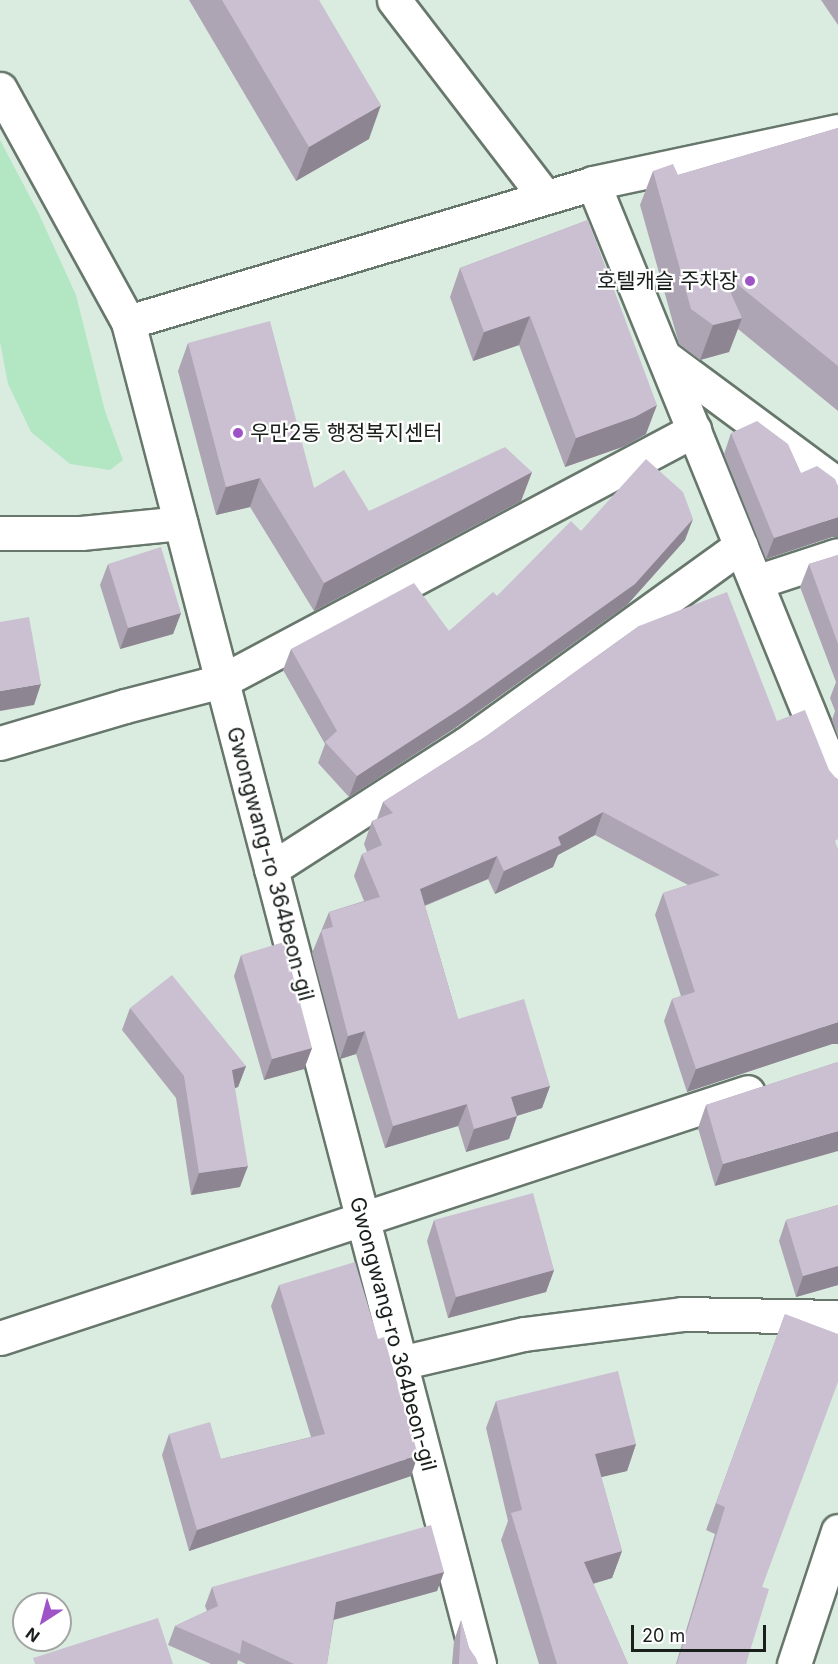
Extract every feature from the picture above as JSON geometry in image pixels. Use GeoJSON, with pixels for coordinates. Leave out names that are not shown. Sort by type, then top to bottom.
{"type":"FeatureCollection","features":[{"type":"Feature","properties":{"kind":"street"},"geometry":{"type":"LineString","coordinates":[[394,0],[545,197]]}},
{"type":"Feature","properties":{"kind":"street","name":"Gwongwang-ro 364beon-gil"},"geometry":{"type":"LineString","coordinates":[[0,89],[128,322],[478,1664]]}},
{"type":"Feature","properties":{"kind":"street"},"geometry":{"type":"LineString","coordinates":[[128,322],[593,183],[838,131]]}},
{"type":"Feature","properties":{"kind":"street"},"geometry":{"type":"LineString","coordinates":[[593,183],[838,785]]}},
{"type":"Feature","properties":{"kind":"street"},"geometry":{"type":"LineString","coordinates":[[665,357],[838,485]]}},
{"type":"Feature","properties":{"kind":"street"},"geometry":{"type":"LineString","coordinates":[[0,743],[125,706],[222,681],[694,430]]}},
{"type":"Feature","properties":{"kind":"street"},"geometry":{"type":"LineString","coordinates":[[0,533],[81,533],[181,523]]}},
{"type":"Feature","properties":{"kind":"street"},"geometry":{"type":"LineString","coordinates":[[271,869],[466,744],[741,546]]}},
{"type":"Feature","properties":{"kind":"street"},"geometry":{"type":"LineString","coordinates":[[756,582],[838,555]]}},
{"type":"Feature","properties":{"kind":"street"},"geometry":{"type":"LineString","coordinates":[[0,1338],[362,1217],[782,1082]]}},
{"type":"Feature","properties":{"kind":"street"},"geometry":{"type":"LineString","coordinates":[[400,1363],[524,1334],[682,1314],[838,1317]]}},
{"type":"Feature","properties":{"kind":"street"},"geometry":{"type":"LineString","coordinates":[[794,1664],[838,1531]]}},
{"type":"Feature","properties":{"kind":"green space"},"geometry":{"type":"Polygon","coordinates":[[[0,140],[38,212],[76,295],[105,411],[123,460],[110,470],[70,464],[31,432],[8,384],[0,342],[0,140]]]}},
{"type":"Feature","properties":{"kind":"building"},"geometry":{"type":"Polygon","coordinates":[[[222,0],[319,0],[381,105],[309,147],[222,0]]]}},
{"type":"Feature","properties":{"kind":"building","name":"호텔캐슬 주차장"},"geometry":{"type":"Polygon","coordinates":[[[838,128],[838,366],[721,271],[742,318],[713,325],[691,309],[653,171],[673,164],[678,175],[838,128]]]}},
{"type":"Feature","properties":{"kind":"building"},"geometry":{"type":"Polygon","coordinates":[[[588,220],[657,405],[635,417],[576,438],[530,316],[484,332],[460,268],[588,220]]]}},
{"type":"Feature","properties":{"kind":"building"},"geometry":{"type":"Polygon","coordinates":[[[270,321],[314,488],[344,470],[369,511],[505,447],[532,472],[324,583],[260,478],[226,487],[188,343],[270,321]]]}},
{"type":"Feature","properties":{"kind":"building"},"geometry":{"type":"Polygon","coordinates":[[[757,421],[788,444],[801,473],[817,466],[835,479],[838,486],[838,517],[774,538],[731,433],[757,421]]]}},
{"type":"Feature","properties":{"kind":"building"},"geometry":{"type":"Polygon","coordinates":[[[646,459],[683,492],[693,519],[635,584],[463,707],[357,776],[325,742],[337,731],[291,649],[414,583],[449,631],[493,592],[497,596],[571,521],[581,531],[646,459]]]}},
{"type":"Feature","properties":{"kind":"building"},"geometry":{"type":"Polygon","coordinates":[[[161,547],[181,613],[128,628],[108,564],[161,547]]]}},
{"type":"Feature","properties":{"kind":"building"},"geometry":{"type":"Polygon","coordinates":[[[838,555],[838,644],[809,564],[838,555]]]}},
{"type":"Feature","properties":{"kind":"building"},"geometry":{"type":"Polygon","coordinates":[[[727,592],[777,721],[805,710],[829,770],[838,779],[838,839],[835,841],[838,849],[838,1022],[696,1069],[672,999],[695,992],[663,893],[720,875],[603,812],[558,837],[561,845],[504,871],[497,856],[420,889],[458,1019],[524,999],[550,1086],[511,1097],[517,1116],[474,1129],[467,1104],[393,1126],[365,1031],[348,1036],[321,930],[333,927],[329,912],[380,897],[362,854],[382,845],[372,821],[393,813],[383,802],[485,737],[639,626],[727,592]]]}},
{"type":"Feature","properties":{"kind":"building"},"geometry":{"type":"Polygon","coordinates":[[[29,617],[41,684],[0,691],[0,622],[29,617]]]}},
{"type":"Feature","properties":{"kind":"building"},"geometry":{"type":"Polygon","coordinates":[[[284,942],[312,1048],[272,1059],[241,955],[284,942]]]}},
{"type":"Feature","properties":{"kind":"building"},"geometry":{"type":"Polygon","coordinates":[[[172,975],[246,1066],[232,1070],[248,1166],[199,1173],[184,1076],[130,1008],[172,975]]]}},
{"type":"Feature","properties":{"kind":"building"},"geometry":{"type":"Polygon","coordinates":[[[838,1062],[838,1131],[723,1164],[706,1105],[838,1062]]]}},
{"type":"Feature","properties":{"kind":"building"},"geometry":{"type":"Polygon","coordinates":[[[533,1193],[554,1270],[456,1297],[434,1220],[533,1193]]]}},
{"type":"Feature","properties":{"kind":"building"},"geometry":{"type":"Polygon","coordinates":[[[838,1205],[838,1266],[803,1276],[786,1220],[838,1205]]]}},
{"type":"Feature","properties":{"kind":"building"},"geometry":{"type":"Polygon","coordinates":[[[355,1262],[378,1339],[384,1337],[418,1455],[197,1530],[169,1434],[210,1422],[221,1459],[325,1434],[279,1285],[355,1262]]]}},
{"type":"Feature","properties":{"kind":"building"},"geometry":{"type":"Polygon","coordinates":[[[785,1314],[838,1334],[838,1382],[762,1587],[769,1589],[746,1664],[677,1664],[725,1507],[716,1503],[785,1314]]]}},
{"type":"Feature","properties":{"kind":"building"},"geometry":{"type":"Polygon","coordinates":[[[618,1371],[636,1444],[595,1454],[622,1551],[584,1562],[628,1664],[557,1664],[511,1513],[522,1510],[496,1401],[618,1371]]]}},
{"type":"Feature","properties":{"kind":"building"},"geometry":{"type":"Polygon","coordinates":[[[431,1525],[444,1572],[336,1602],[327,1664],[294,1664],[242,1640],[240,1654],[175,1626],[218,1606],[212,1587],[431,1525]]]}},
{"type":"Feature","properties":{"kind":"building"},"geometry":{"type":"Polygon","coordinates":[[[158,1618],[173,1664],[35,1664],[33,1658],[52,1652],[72,1652],[72,1646],[158,1618]]]}},
{"type":"Feature","properties":{"kind":"building"},"geometry":{"type":"Polygon","coordinates":[[[461,1620],[469,1648],[478,1664],[459,1664],[461,1620]]]}},
{"type":"Feature","properties":{"kind":"place","name":"호텔캐슬 주차장"},"geometry":{"type":"Point","coordinates":[750,281]}},
{"type":"Feature","properties":{"kind":"place","name":"우만2동 행정복지센터"},"geometry":{"type":"Point","coordinates":[238,433]}}]}
